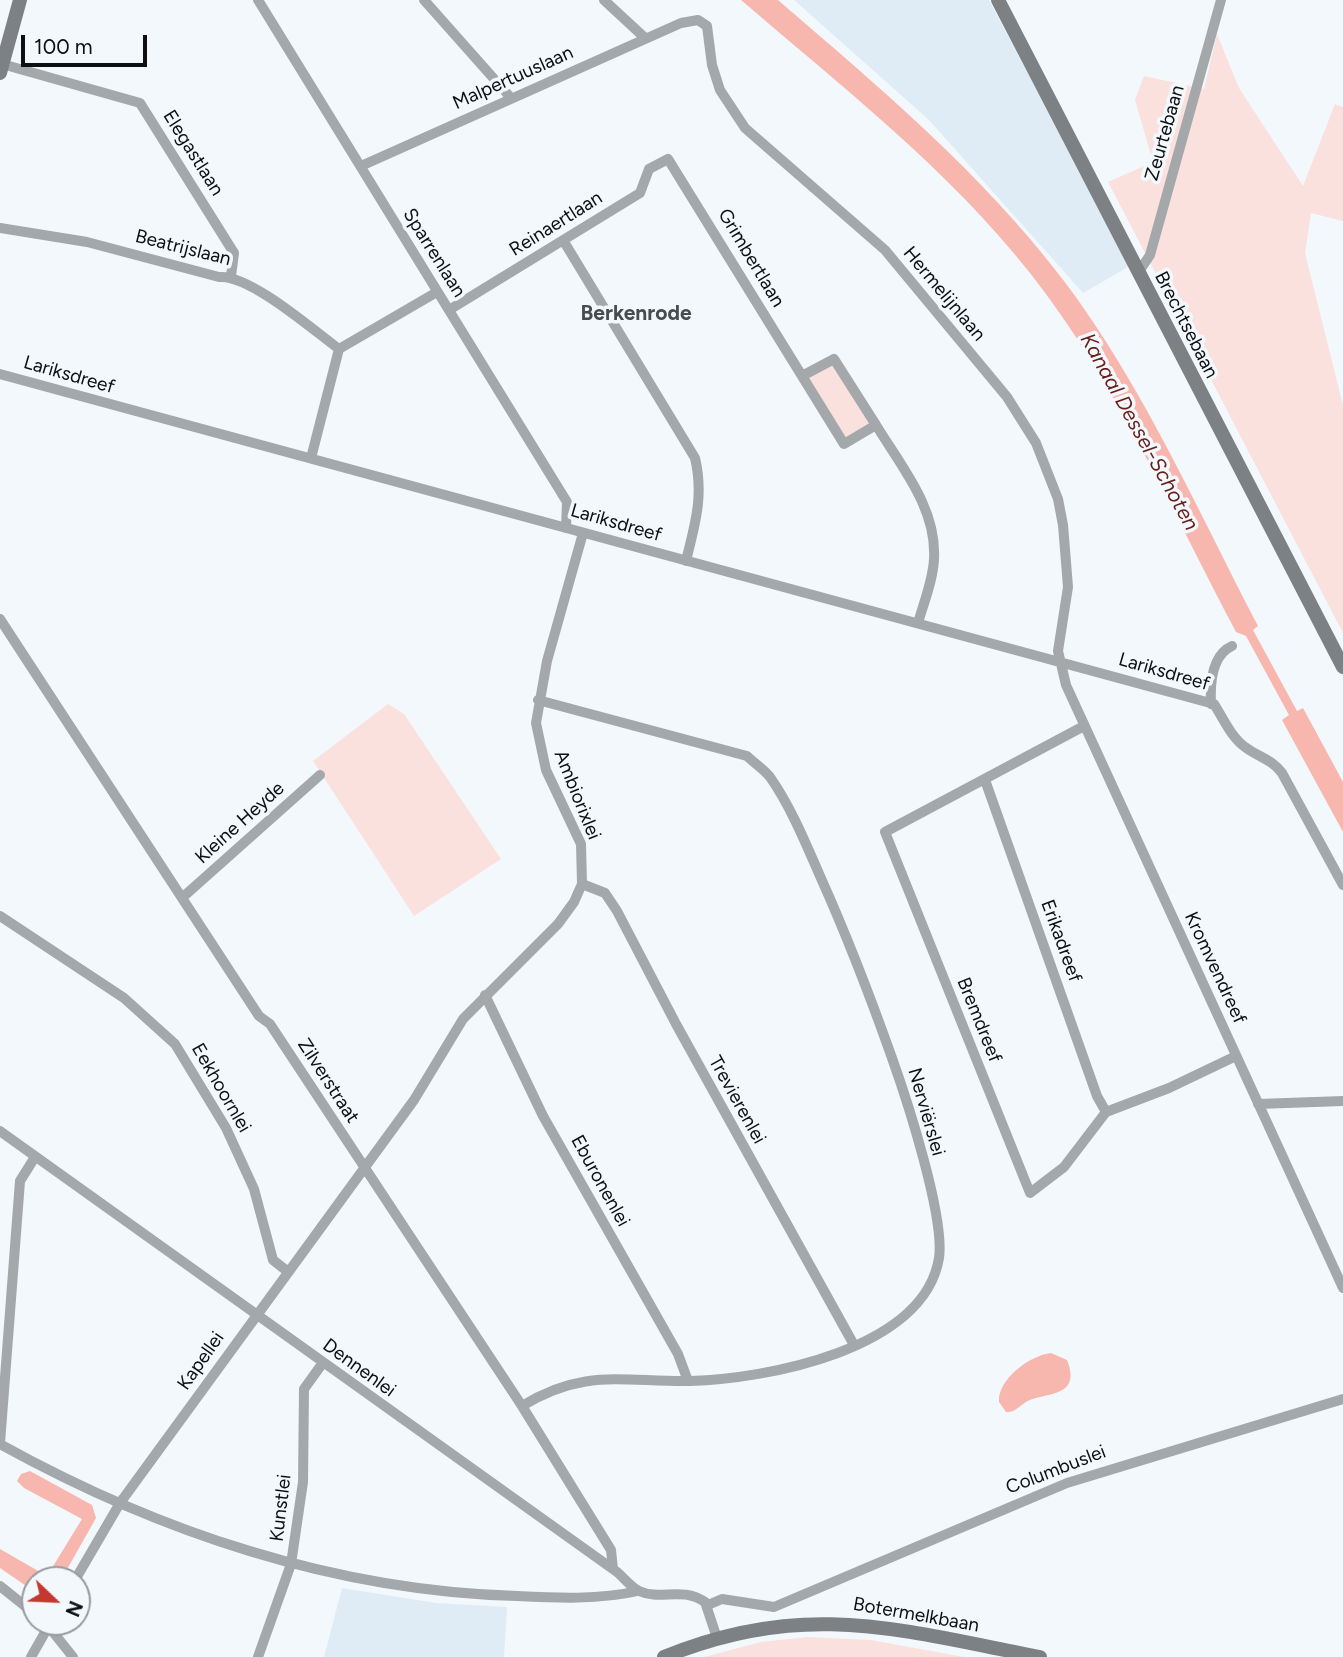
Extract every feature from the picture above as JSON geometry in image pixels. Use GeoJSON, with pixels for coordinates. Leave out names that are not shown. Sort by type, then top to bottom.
{"type":"FeatureCollection","features":[{"type":"Feature","properties":{"kind":"main road"},"geometry":{"type":"LineString","coordinates":[[1,69],[20,0]]}},
{"type":"Feature","properties":{"kind":"main road","name":"Brechtsebaan"},"geometry":{"type":"LineString","coordinates":[[998,0],[1343,667]]}},
{"type":"Feature","properties":{"kind":"main road","name":"Botermelkbaan"},"geometry":{"type":"LineString","coordinates":[[664,1657],[718,1638],[781,1625],[840,1622],[873,1625],[1040,1657]]}},
{"type":"Feature","properties":{"kind":"street","name":"Sparrenlaan"},"geometry":{"type":"LineString","coordinates":[[258,0],[567,502],[566,527]]}},
{"type":"Feature","properties":{"kind":"street"},"geometry":{"type":"LineString","coordinates":[[424,0],[511,98]]}},
{"type":"Feature","properties":{"kind":"street"},"geometry":{"type":"LineString","coordinates":[[604,0],[645,38]]}},
{"type":"Feature","properties":{"kind":"street","name":"Zeurtebaan"},"geometry":{"type":"LineString","coordinates":[[1138,273],[1150,254],[1221,0]]}},
{"type":"Feature","properties":{"kind":"street","name":"Hermelijnlaan"},"geometry":{"type":"LineString","coordinates":[[681,23],[698,20],[707,26],[712,65],[719,89],[744,128],[885,250],[1022,418],[1049,472],[1063,525],[1068,587],[1058,651],[1060,661]]}},
{"type":"Feature","properties":{"kind":"street","name":"Malpertuuslaan"},"geometry":{"type":"LineString","coordinates":[[361,166],[681,23]]}},
{"type":"Feature","properties":{"kind":"street","name":"Elegastlaan"},"geometry":{"type":"LineString","coordinates":[[1,69],[140,103],[234,253],[230,276]]}},
{"type":"Feature","properties":{"kind":"street","name":"Reinaertlaan"},"geometry":{"type":"LineString","coordinates":[[449,310],[640,193],[649,169],[668,159]]}},
{"type":"Feature","properties":{"kind":"street","name":"Grimbertlaan"},"geometry":{"type":"LineString","coordinates":[[668,159],[844,444],[876,425]]}},
{"type":"Feature","properties":{"kind":"street","name":"Beatrijslaan"},"geometry":{"type":"LineString","coordinates":[[0,228],[87,242],[219,277],[230,276],[257,288],[339,349]]}},
{"type":"Feature","properties":{"kind":"street"},"geometry":{"type":"LineString","coordinates":[[563,240],[695,458],[700,507],[686,561]]}},
{"type":"Feature","properties":{"kind":"street"},"geometry":{"type":"LineString","coordinates":[[311,458],[339,349],[437,292]]}},
{"type":"Feature","properties":{"kind":"street"},"geometry":{"type":"LineString","coordinates":[[802,376],[834,359],[919,496],[932,530],[934,562],[918,623]]}},
{"type":"Feature","properties":{"kind":"street","name":"Lariksdreef"},"geometry":{"type":"LineString","coordinates":[[0,374],[1211,704],[1245,748],[1274,763],[1282,773],[1343,886]]}},
{"type":"Feature","properties":{"kind":"street","name":"Ambiorixlei"},"geometry":{"type":"LineString","coordinates":[[364,1168],[414,1100],[463,1019],[558,924],[570,909],[582,884],[581,844],[546,770],[538,744],[538,700],[583,533]]}},
{"type":"Feature","properties":{"kind":"street","name":"Zilverstraat"},"geometry":{"type":"LineString","coordinates":[[0,618],[522,1406],[611,1550],[613,1569]]}},
{"type":"Feature","properties":{"kind":"street"},"geometry":{"type":"LineString","coordinates":[[1211,704],[1210,687],[1215,666],[1225,649],[1232,646]]}},
{"type":"Feature","properties":{"kind":"street","name":"Kromvendreef"},"geometry":{"type":"LineString","coordinates":[[1060,661],[1066,685],[1084,726],[1343,1288]]}},
{"type":"Feature","properties":{"kind":"street","name":"Nerviërslei"},"geometry":{"type":"LineString","coordinates":[[522,1406],[572,1382],[587,1379],[731,1379],[792,1368],[854,1345],[884,1330],[910,1309],[932,1278],[940,1249],[932,1200],[905,1096],[852,947],[807,845],[769,776],[747,756],[538,700]]}},
{"type":"Feature","properties":{"kind":"street","name":"Bremdreef"},"geometry":{"type":"LineString","coordinates":[[1084,726],[885,832],[1030,1194],[1064,1167],[1106,1112]]}},
{"type":"Feature","properties":{"kind":"street","name":"Kleine Heyde"},"geometry":{"type":"LineString","coordinates":[[183,897],[320,775]]}},
{"type":"Feature","properties":{"kind":"street","name":"Erikadreef"},"geometry":{"type":"LineString","coordinates":[[985,780],[1097,1096],[1106,1112]]}},
{"type":"Feature","properties":{"kind":"street","name":"Trevierenlei"},"geometry":{"type":"LineString","coordinates":[[582,884],[605,892],[617,911],[682,1036],[854,1345]]}},
{"type":"Feature","properties":{"kind":"street","name":"Eekhoornlei"},"geometry":{"type":"LineString","coordinates":[[0,916],[124,998],[175,1044],[226,1128],[254,1189],[273,1260],[287,1272]]}},
{"type":"Feature","properties":{"kind":"street","name":"Eburonenlei"},"geometry":{"type":"LineString","coordinates":[[485,995],[543,1116],[678,1354],[688,1381]]}},
{"type":"Feature","properties":{"kind":"street"},"geometry":{"type":"LineString","coordinates":[[1106,1112],[1169,1088],[1236,1056]]}},
{"type":"Feature","properties":{"kind":"street"},"geometry":{"type":"LineString","coordinates":[[1258,1104],[1343,1101]]}},
{"type":"Feature","properties":{"kind":"street","name":"Dennenlei"},"geometry":{"type":"LineString","coordinates":[[0,1131],[322,1364],[613,1569],[638,1591]]}},
{"type":"Feature","properties":{"kind":"street"},"geometry":{"type":"LineString","coordinates":[[35,1157],[20,1181],[0,1444],[120,1503],[205,1536],[291,1564],[391,1586],[479,1595],[612,1597],[638,1591],[686,1594],[708,1605],[718,1638]]}},
{"type":"Feature","properties":{"kind":"street","name":"Kapellei"},"geometry":{"type":"LineString","coordinates":[[83,1566],[120,1503],[364,1168]]}},
{"type":"Feature","properties":{"kind":"street","name":"Kunstlei"},"geometry":{"type":"LineString","coordinates":[[258,1657],[291,1564],[303,1482],[304,1389],[322,1364]]}},
{"type":"Feature","properties":{"kind":"street","name":"Columbuslei"},"geometry":{"type":"LineString","coordinates":[[708,1605],[722,1599],[774,1607],[1067,1483],[1343,1399]]}},
{"type":"Feature","properties":{"kind":"street"},"geometry":{"type":"LineString","coordinates":[[0,1586],[21,1603]]}},
{"type":"Feature","properties":{"kind":"street"},"geometry":{"type":"LineString","coordinates":[[31,1657],[42,1636]]}},
{"type":"Feature","properties":{"kind":"street"},"geometry":{"type":"LineString","coordinates":[[58,1636],[73,1657]]}},
{"type":"Feature","properties":{"kind":"shaded area"},"geometry":{"type":"Polygon","coordinates":[[[794,0],[989,0],[1130,266],[1083,293],[929,120],[794,0]]]}},
{"type":"Feature","properties":{"kind":"shaded area"},"geometry":{"type":"Polygon","coordinates":[[[1217,34],[1239,88],[1303,186],[1335,104],[1343,107],[1343,221],[1311,213],[1305,253],[1343,405],[1343,633],[1108,182],[1153,162],[1135,100],[1144,76],[1204,89],[1217,34]]]}},
{"type":"Feature","properties":{"kind":"shaded area"},"geometry":{"type":"Polygon","coordinates":[[[833,362],[870,424],[845,438],[808,381],[808,376],[833,362]]]}},
{"type":"Feature","properties":{"kind":"shaded area"},"geometry":{"type":"Polygon","coordinates":[[[388,704],[404,714],[501,859],[414,916],[313,761],[388,704]]]}},
{"type":"Feature","properties":{"kind":"shaded area"},"geometry":{"type":"Polygon","coordinates":[[[342,1588],[436,1603],[507,1607],[504,1657],[324,1657],[342,1588]]]}},
{"type":"Feature","properties":{"kind":"shaded area"},"geometry":{"type":"Polygon","coordinates":[[[808,1637],[871,1640],[964,1657],[704,1657],[761,1642],[808,1637]]]}},
{"type":"Feature","properties":{"kind":"water","name":"Kanaal Dessel-Schoten"},"geometry":{"type":"Polygon","coordinates":[[[741,0],[778,0],[854,66],[964,168],[999,204],[1064,281],[1119,362],[1144,405],[1258,626],[1253,630],[1297,711],[1303,708],[1343,782],[1343,832],[1282,720],[1289,715],[1246,636],[1236,632],[1116,402],[1061,314],[998,235],[929,164],[741,0]]]}},
{"type":"Feature","properties":{"kind":"water"},"geometry":{"type":"Polygon","coordinates":[[[1051,1353],[1067,1360],[1070,1380],[1067,1386],[1006,1412],[999,1402],[1003,1385],[1009,1377],[1034,1358],[1051,1353]]]}},
{"type":"Feature","properties":{"kind":"water"},"geometry":{"type":"Polygon","coordinates":[[[30,1471],[92,1505],[96,1518],[69,1566],[53,1566],[82,1519],[24,1488],[17,1481],[21,1474],[30,1471]]]}},
{"type":"Feature","properties":{"kind":"water"},"geometry":{"type":"Polygon","coordinates":[[[0,1549],[30,1566],[21,1566],[21,1582],[0,1568],[0,1549]]]}},
{"type":"Feature","properties":{"kind":"district","name":"Berkenrode"},"geometry":{"type":"Point","coordinates":[636,314]}}]}
